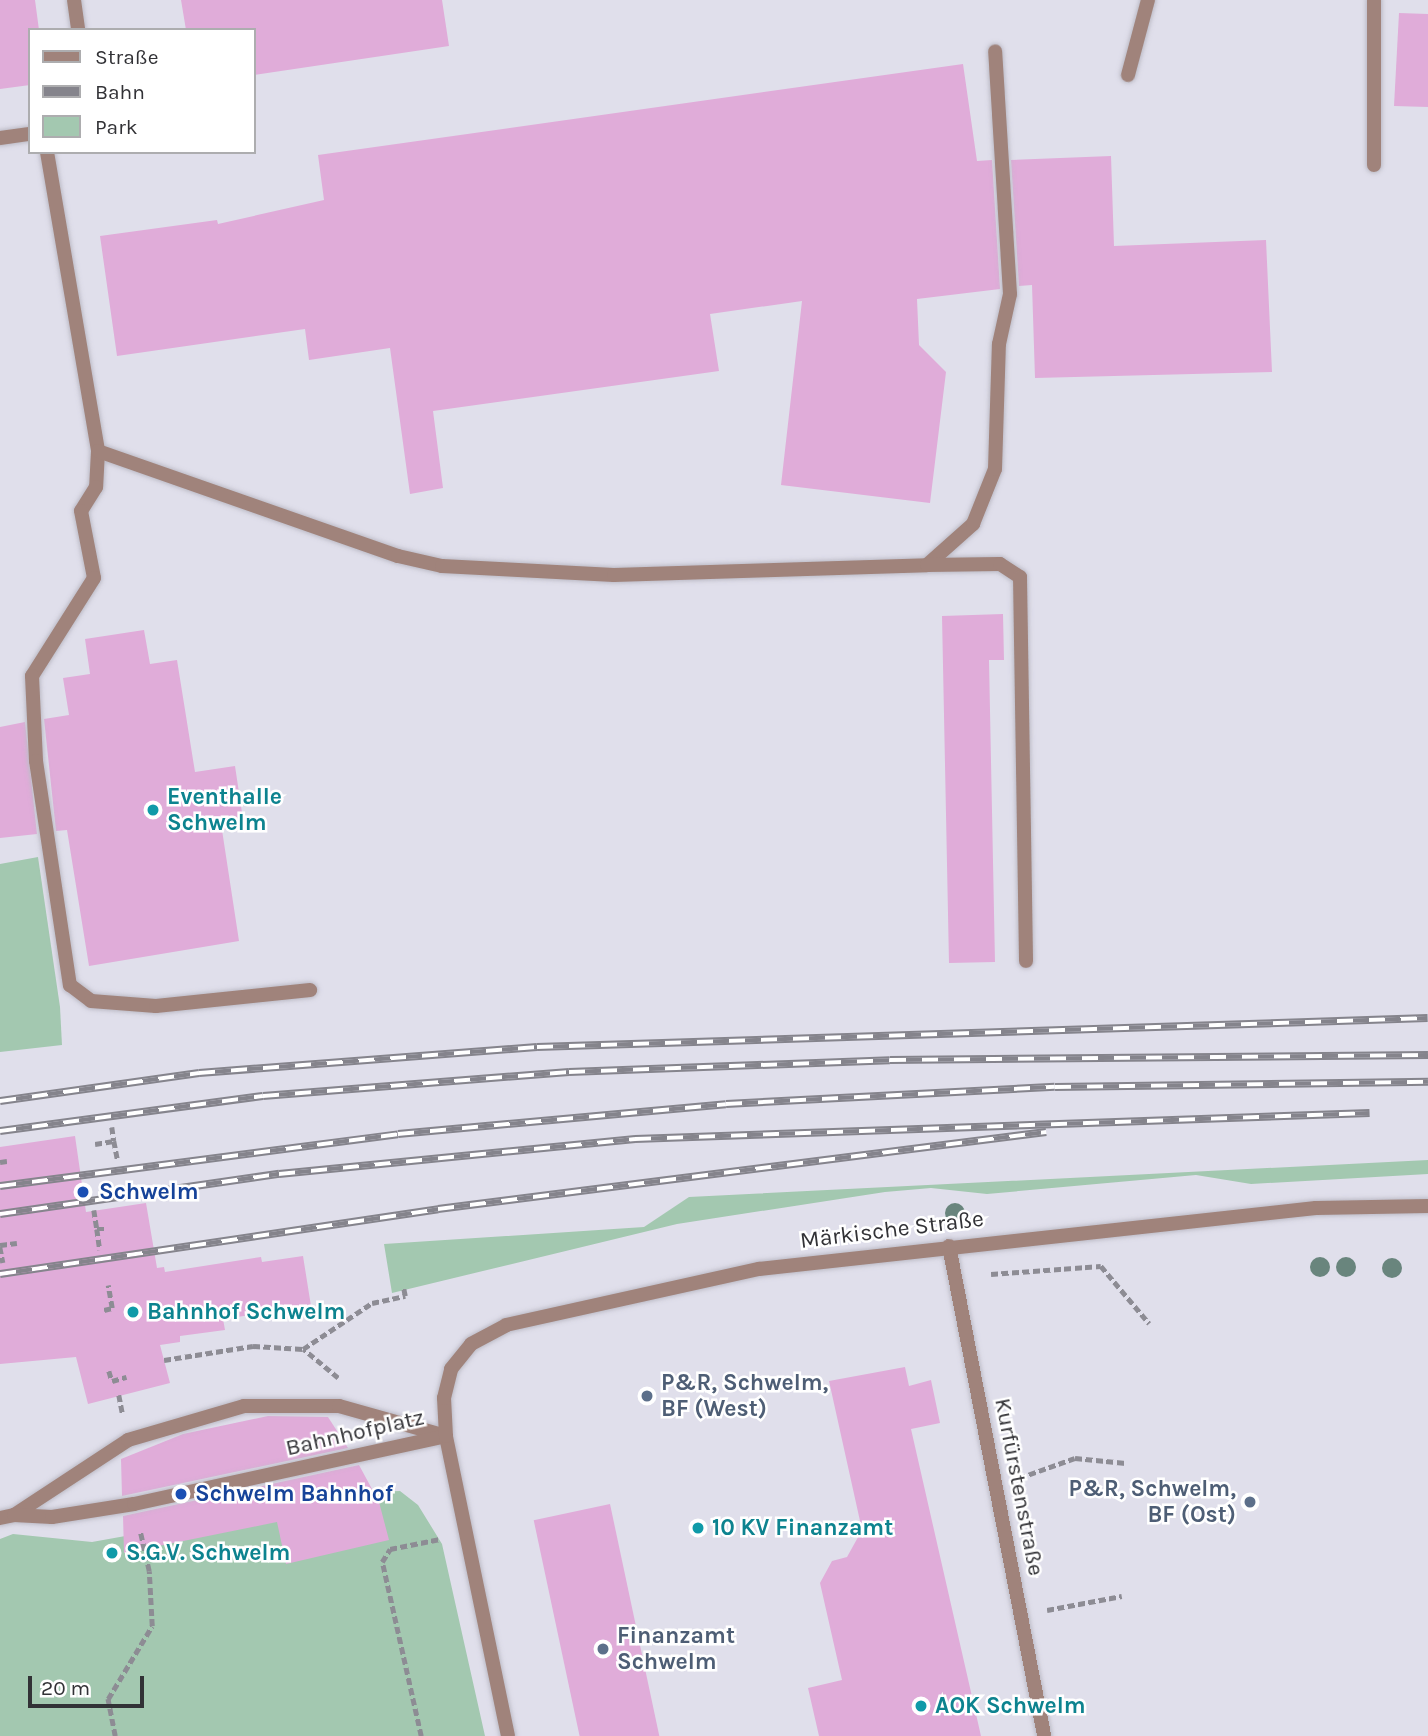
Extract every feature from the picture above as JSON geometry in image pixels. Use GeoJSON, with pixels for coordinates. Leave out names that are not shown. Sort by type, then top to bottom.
{"type":"FeatureCollection","features":[{"type":"Feature","properties":{"kind":"street"},"geometry":{"type":"LineString","coordinates":[[74,0],[78,28]]}},
{"type":"Feature","properties":{"kind":"street"},"geometry":{"type":"LineString","coordinates":[[1128,75],[1148,0]]}},
{"type":"Feature","properties":{"kind":"street"},"geometry":{"type":"LineString","coordinates":[[1374,0],[1374,165]]}},
{"type":"Feature","properties":{"kind":"street"},"geometry":{"type":"LineString","coordinates":[[928,565],[973,524],[995,469],[999,344],[1010,294],[995,51]]}},
{"type":"Feature","properties":{"kind":"street"},"geometry":{"type":"LineString","coordinates":[[0,138],[28,134]]}},
{"type":"Feature","properties":{"kind":"street"},"geometry":{"type":"LineString","coordinates":[[47,154],[98,451],[96,487],[80,511],[94,578],[32,677],[36,761],[70,985],[91,1001],[156,1006],[310,990]]}},
{"type":"Feature","properties":{"kind":"street"},"geometry":{"type":"LineString","coordinates":[[98,451],[398,556],[442,566],[614,575],[1000,564],[1020,577],[1026,961]]}},
{"type":"Feature","properties":{"kind":"street","name":"Märkische Straße"},"geometry":{"type":"LineString","coordinates":[[446,1436],[444,1398],[450,1368],[471,1344],[506,1325],[759,1269],[949,1246],[1316,1208],[1428,1206]]}},
{"type":"Feature","properties":{"kind":"street","name":"Kurfürstenstraße"},"geometry":{"type":"LineString","coordinates":[[949,1246],[1044,1736]]}},
{"type":"Feature","properties":{"kind":"street"},"geometry":{"type":"LineString","coordinates":[[7,1516],[128,1440],[244,1406],[339,1406],[446,1436]]}},
{"type":"Feature","properties":{"kind":"street","name":"Bahnhofplatz"},"geometry":{"type":"LineString","coordinates":[[7,1516],[52,1517],[134,1504],[446,1436],[508,1736]]}},
{"type":"Feature","properties":{"kind":"path"},"geometry":{"type":"LineString","coordinates":[[112,1127],[118,1161]]}},
{"type":"Feature","properties":{"kind":"path"},"geometry":{"type":"LineString","coordinates":[[95,1144],[114,1142]]}},
{"type":"Feature","properties":{"kind":"path"},"geometry":{"type":"LineString","coordinates":[[0,1163],[6,1161]]}},
{"type":"Feature","properties":{"kind":"path"},"geometry":{"type":"LineString","coordinates":[[94,1210],[100,1250]]}},
{"type":"Feature","properties":{"kind":"path"},"geometry":{"type":"LineString","coordinates":[[97,1229],[106,1229]]}},
{"type":"Feature","properties":{"kind":"path"},"geometry":{"type":"LineString","coordinates":[[2,1263],[0,1246],[17,1243]]}},
{"type":"Feature","properties":{"kind":"path"},"geometry":{"type":"LineString","coordinates":[[955,1276],[1101,1266],[1149,1323]]}},
{"type":"Feature","properties":{"kind":"path"},"geometry":{"type":"LineString","coordinates":[[104,1310],[112,1308],[108,1284]]}},
{"type":"Feature","properties":{"kind":"path"},"geometry":{"type":"LineString","coordinates":[[303,1349],[372,1303],[405,1296],[403,1286]]}},
{"type":"Feature","properties":{"kind":"path"},"geometry":{"type":"LineString","coordinates":[[164,1360],[253,1346],[303,1349],[340,1379],[352,1383]]}},
{"type":"Feature","properties":{"kind":"path"},"geometry":{"type":"LineString","coordinates":[[109,1371],[111,1381],[126,1377]]}},
{"type":"Feature","properties":{"kind":"path"},"geometry":{"type":"LineString","coordinates":[[119,1395],[128,1440]]}},
{"type":"Feature","properties":{"kind":"path"},"geometry":{"type":"LineString","coordinates":[[995,1487],[1075,1458],[1126,1464]]}},
{"type":"Feature","properties":{"kind":"path"},"geometry":{"type":"LineString","coordinates":[[116,1736],[108,1699],[152,1626],[149,1571],[134,1504]]}},
{"type":"Feature","properties":{"kind":"path"},"geometry":{"type":"LineString","coordinates":[[421,1736],[382,1562],[390,1549],[467,1534]]}},
{"type":"Feature","properties":{"kind":"path"},"geometry":{"type":"LineString","coordinates":[[1021,1615],[1122,1596]]}},
{"type":"Feature","properties":{"kind":"green space"},"geometry":{"type":"Polygon","coordinates":[[[38,857],[60,1007],[62,1045],[0,1052],[0,864],[38,857]]]}},
{"type":"Feature","properties":{"kind":"green space"},"geometry":{"type":"Polygon","coordinates":[[[1428,1160],[1428,1174],[1251,1184],[1196,1175],[987,1194],[931,1188],[885,1192],[677,1224],[392,1293],[384,1244],[644,1227],[689,1197],[1428,1160]]]}},
{"type":"Feature","properties":{"kind":"green space"},"geometry":{"type":"Polygon","coordinates":[[[400,1491],[418,1505],[442,1544],[485,1736],[0,1736],[0,1539],[13,1534],[92,1542],[370,1492],[400,1491]]]}},
{"type":"Feature","properties":{"kind":"building"},"geometry":{"type":"Polygon","coordinates":[[[0,0],[35,0],[39,28],[28,28],[28,85],[0,89],[0,0]]]}},
{"type":"Feature","properties":{"kind":"building"},"geometry":{"type":"Polygon","coordinates":[[[181,0],[442,0],[449,46],[256,75],[256,28],[186,28],[181,0]]]}},
{"type":"Feature","properties":{"kind":"building"},"geometry":{"type":"Polygon","coordinates":[[[1399,13],[1428,14],[1428,107],[1394,106],[1399,13]]]}},
{"type":"Feature","properties":{"kind":"building"},"geometry":{"type":"Polygon","coordinates":[[[963,64],[977,161],[992,160],[1000,289],[917,299],[919,345],[946,372],[930,503],[781,485],[802,301],[710,314],[719,371],[433,411],[443,488],[410,494],[390,348],[309,360],[305,329],[117,356],[100,236],[217,220],[218,224],[324,200],[318,155],[963,64]]]}},
{"type":"Feature","properties":{"kind":"building"},"geometry":{"type":"Polygon","coordinates":[[[1111,156],[1114,246],[1266,240],[1272,372],[1035,378],[1032,285],[1019,286],[1011,160],[1111,156]]]}},
{"type":"Feature","properties":{"kind":"building"},"geometry":{"type":"Polygon","coordinates":[[[1003,614],[1004,660],[989,660],[995,962],[949,963],[942,616],[1003,614]]]}},
{"type":"Feature","properties":{"kind":"building","name":"Eventhalle Schwelm"},"geometry":{"type":"Polygon","coordinates":[[[144,630],[150,664],[177,660],[195,772],[235,766],[244,826],[222,830],[239,941],[89,966],[67,830],[56,831],[44,719],[69,715],[63,678],[90,674],[85,639],[144,630]]]}},
{"type":"Feature","properties":{"kind":"building"},"geometry":{"type":"Polygon","coordinates":[[[25,722],[37,834],[0,838],[0,727],[25,722]]]}},
{"type":"Feature","properties":{"kind":"building"},"geometry":{"type":"Polygon","coordinates":[[[75,1136],[86,1212],[146,1203],[157,1268],[164,1267],[165,1272],[261,1257],[262,1262],[303,1256],[311,1306],[223,1319],[225,1330],[180,1336],[180,1342],[160,1345],[170,1383],[88,1404],[76,1357],[0,1364],[0,1147],[75,1136]]]}},
{"type":"Feature","properties":{"kind":"building"},"geometry":{"type":"Polygon","coordinates":[[[905,1367],[909,1386],[931,1380],[940,1423],[911,1429],[981,1736],[819,1736],[808,1688],[842,1680],[820,1583],[832,1561],[847,1557],[862,1530],[829,1381],[905,1367]]]}},
{"type":"Feature","properties":{"kind":"building"},"geometry":{"type":"Polygon","coordinates":[[[268,1416],[328,1417],[348,1448],[122,1496],[121,1459],[183,1434],[268,1416]]]}},
{"type":"Feature","properties":{"kind":"building"},"geometry":{"type":"Polygon","coordinates":[[[359,1465],[379,1502],[389,1540],[286,1564],[277,1522],[124,1553],[123,1516],[359,1465]]]}},
{"type":"Feature","properties":{"kind":"building","name":"Finanzamt Schwelm"},"geometry":{"type":"Polygon","coordinates":[[[610,1504],[659,1736],[580,1736],[534,1520],[610,1504]]]}},
{"type":"Feature","properties":{"kind":"railway"},"geometry":{"type":"LineString","coordinates":[[0,1101],[199,1073],[537,1047],[1428,1018]]}},
{"type":"Feature","properties":{"kind":"railway"},"geometry":{"type":"LineString","coordinates":[[0,1131],[263,1096],[569,1072],[890,1060],[1428,1055]]}},
{"type":"Feature","properties":{"kind":"railway"},"geometry":{"type":"LineString","coordinates":[[0,1186],[398,1134],[726,1104],[1055,1087],[1428,1082]]}},
{"type":"Feature","properties":{"kind":"railway"},"geometry":{"type":"LineString","coordinates":[[0,1214],[279,1174],[635,1139],[1370,1113]]}},
{"type":"Feature","properties":{"kind":"railway"},"geometry":{"type":"LineString","coordinates":[[0,1274],[438,1209],[1046,1132]]}},
{"type":"Feature","properties":{"kind":"place","name":"Eventhalle Schwelm"},"geometry":{"type":"Point","coordinates":[153,810]}},
{"type":"Feature","properties":{"kind":"place","name":"Schwelm"},"geometry":{"type":"Point","coordinates":[83,1192]}},
{"type":"Feature","properties":{"kind":"place","name":"Bahnhof Schwelm"},"geometry":{"type":"Point","coordinates":[133,1312]}},
{"type":"Feature","properties":{"kind":"place","name":"P&R, Schwelm, BF (West)"},"geometry":{"type":"Point","coordinates":[647,1396]}},
{"type":"Feature","properties":{"kind":"place","name":"Schwelm Bahnhof"},"geometry":{"type":"Point","coordinates":[181,1494]}},
{"type":"Feature","properties":{"kind":"place","name":"P&R, Schwelm, BF (Ost)"},"geometry":{"type":"Point","coordinates":[1250,1502]}},
{"type":"Feature","properties":{"kind":"place","name":"10 KV Finanzamt"},"geometry":{"type":"Point","coordinates":[698,1528]}},
{"type":"Feature","properties":{"kind":"place","name":"S.G.V. Schwelm"},"geometry":{"type":"Point","coordinates":[112,1553]}},
{"type":"Feature","properties":{"kind":"place","name":"Finanzamt Schwelm"},"geometry":{"type":"Point","coordinates":[603,1649]}},
{"type":"Feature","properties":{"kind":"place","name":"AOK Schwelm"},"geometry":{"type":"Point","coordinates":[921,1706]}}]}
